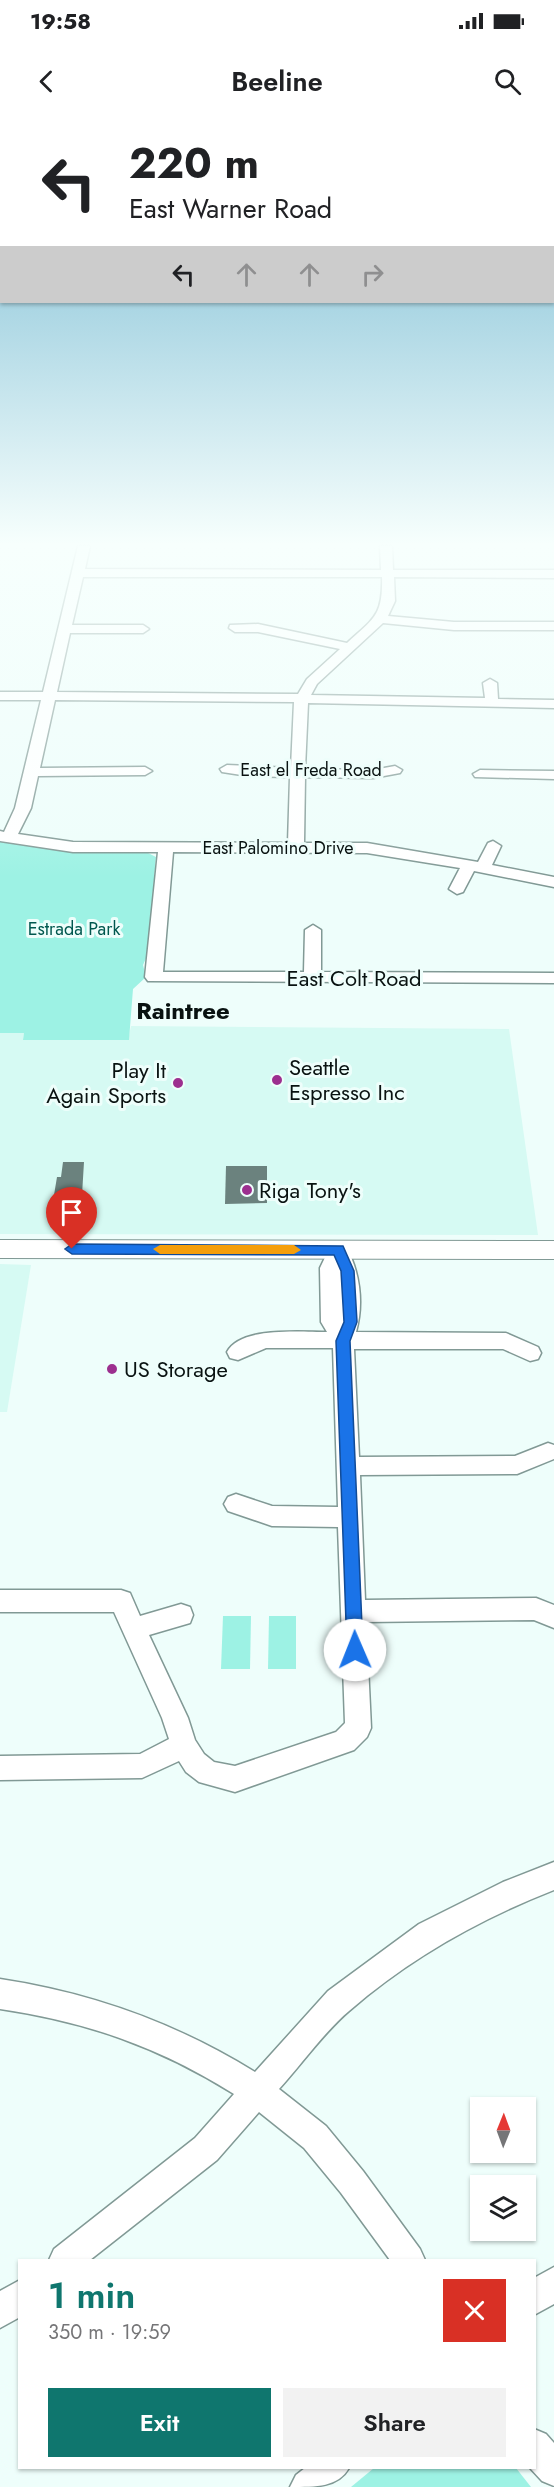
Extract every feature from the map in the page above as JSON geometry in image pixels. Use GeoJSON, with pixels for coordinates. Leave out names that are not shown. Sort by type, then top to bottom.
{"type":"FeatureCollection","features":[{"type":"Feature","properties":{"kind":"main road"},"geometry":{"type":"LineString","coordinates":[[0,1249],[554,1250]]}},
{"type":"Feature","properties":{"kind":"street"},"geometry":{"type":"LineString","coordinates":[[5,836],[23,807],[58,656]]}},
{"type":"Feature","properties":{"kind":"street"},"geometry":{"type":"LineString","coordinates":[[296,848],[302,699],[320,672],[338,656]]}},
{"type":"Feature","properties":{"kind":"street"},"geometry":{"type":"LineString","coordinates":[[490,682],[492,703]]}},
{"type":"Feature","properties":{"kind":"street"},"geometry":{"type":"LineString","coordinates":[[0,696],[554,704]]}},
{"type":"Feature","properties":{"kind":"street","name":"East el Freda Road"},"geometry":{"type":"LineString","coordinates":[[227,769],[248,772],[373,774],[395,770]]}},
{"type":"Feature","properties":{"kind":"street"},"geometry":{"type":"LineString","coordinates":[[30,772],[145,771]]}},
{"type":"Feature","properties":{"kind":"street"},"geometry":{"type":"LineString","coordinates":[[480,774],[554,774]]}},
{"type":"Feature","properties":{"kind":"street","name":"East Palomino Drive"},"geometry":{"type":"LineString","coordinates":[[5,836],[73,847],[368,848],[554,882]]}},
{"type":"Feature","properties":{"kind":"street"},"geometry":{"type":"LineString","coordinates":[[457,889],[493,846]]}},
{"type":"Feature","properties":{"kind":"street","name":"East Colt Road"},"geometry":{"type":"LineString","coordinates":[[166,848],[154,977],[554,978]]}},
{"type":"Feature","properties":{"kind":"street"},"geometry":{"type":"LineString","coordinates":[[312,978],[313,930]]}},
{"type":"Feature","properties":{"kind":"street"},"geometry":{"type":"LineString","coordinates":[[0,1601],[121,1601],[175,1718],[184,1745],[195,1763],[207,1773],[235,1779],[345,1741],[358,1728],[343,1341],[332,1322],[330,1268],[338,1250]]}},
{"type":"Feature","properties":{"kind":"street"},"geometry":{"type":"LineString","coordinates":[[238,1352],[264,1340],[506,1341],[530,1353]]}},
{"type":"Feature","properties":{"kind":"street"},"geometry":{"type":"LineString","coordinates":[[347,1466],[517,1465],[548,1452]]}},
{"type":"Feature","properties":{"kind":"street"},"geometry":{"type":"LineString","coordinates":[[236,1503],[272,1516],[349,1517]]}},
{"type":"Feature","properties":{"kind":"street"},"geometry":{"type":"LineString","coordinates":[[354,1611],[536,1609],[554,1617]]}},
{"type":"Feature","properties":{"kind":"street"},"geometry":{"type":"LineString","coordinates":[[133,1629],[181,1615]]}},
{"type":"Feature","properties":{"kind":"street"},"geometry":{"type":"LineString","coordinates":[[0,1768],[142,1766],[184,1745]]}},
{"type":"Feature","properties":{"kind":"street"},"geometry":{"type":"LineString","coordinates":[[66,2259],[206,2149],[338,2001],[429,1934],[513,1892],[554,1876]]}},
{"type":"Feature","properties":{"kind":"street"},"geometry":{"type":"LineString","coordinates":[[0,1994],[45,1999],[138,2027],[196,2053],[258,2091],[314,2135],[408,2259]]}},
{"type":"Feature","properties":{"kind":"street"},"geometry":{"type":"LineString","coordinates":[[536,2297],[554,2283]]}},
{"type":"Feature","properties":{"kind":"street"},"geometry":{"type":"LineString","coordinates":[[0,2311],[18,2298]]}},
{"type":"Feature","properties":{"kind":"street"},"geometry":{"type":"LineString","coordinates":[[536,2448],[554,2469]]}},
{"type":"Feature","properties":{"kind":"street"},"geometry":{"type":"LineString","coordinates":[[309,2487],[331,2469]]}},
{"type":"Feature","properties":{"kind":"shaded area"},"geometry":{"type":"Polygon","coordinates":[[[131,1026],[509,1029],[538,1235],[0,1234],[0,1033],[24,1033],[23,1040],[128,1040],[131,1026]]]}},
{"type":"Feature","properties":{"kind":"shaded area"},"geometry":{"type":"Polygon","coordinates":[[[0,1264],[31,1265],[7,1412],[0,1412],[0,1264]]]}},
{"type":"Feature","properties":{"kind":"green space","name":"Estrada Park"},"geometry":{"type":"Polygon","coordinates":[[[0,841],[61,850],[146,852],[156,857],[147,956],[143,965],[146,977],[133,989],[129,1040],[23,1040],[24,1033],[0,1033],[0,841]]]}},
{"type":"Feature","properties":{"kind":"green space"},"geometry":{"type":"Polygon","coordinates":[[[223,1616],[251,1616],[250,1669],[221,1669],[223,1616]]]}},
{"type":"Feature","properties":{"kind":"green space"},"geometry":{"type":"Polygon","coordinates":[[[269,1616],[296,1616],[296,1669],[268,1669],[269,1616]]]}},
{"type":"Feature","properties":{"kind":"green space"},"geometry":{"type":"Polygon","coordinates":[[[373,2469],[517,2469],[531,2487],[351,2487],[373,2469]]]}},
{"type":"Feature","properties":{"kind":"building"},"geometry":{"type":"Polygon","coordinates":[[[63,1162],[84,1162],[82,1195],[54,1195],[57,1177],[61,1177],[63,1162]]]}},
{"type":"Feature","properties":{"kind":"building","name":"Riga Tony's"},"geometry":{"type":"Polygon","coordinates":[[[226,1166],[267,1166],[267,1203],[225,1204],[226,1166]]]}},
{"type":"Feature","properties":{"kind":"slow traffic"},"geometry":{"type":"LineString","coordinates":[[160,1249],[294,1250]]}},
{"type":"Feature","properties":{"kind":"place","name":"Seattle Espresso Inc"},"geometry":{"type":"Point","coordinates":[277,1080]}},
{"type":"Feature","properties":{"kind":"place","name":"Play It Again Sports"},"geometry":{"type":"Point","coordinates":[178,1083]}},
{"type":"Feature","properties":{"kind":"place","name":"Riga Tony's"},"geometry":{"type":"Point","coordinates":[247,1190]}},
{"type":"Feature","properties":{"kind":"place","name":"US Storage"},"geometry":{"type":"Point","coordinates":[112,1369]}},
{"type":"Feature","properties":{"kind":"district","name":"Raintree"},"geometry":{"type":"Point","coordinates":[183,1011]}},
{"type":"Feature","properties":{"kind":"route"},"geometry":{"type":"LineString","coordinates":[[72,1249],[338,1250],[347,1271],[350,1322],[343,1341],[355,1650]]}}]}
